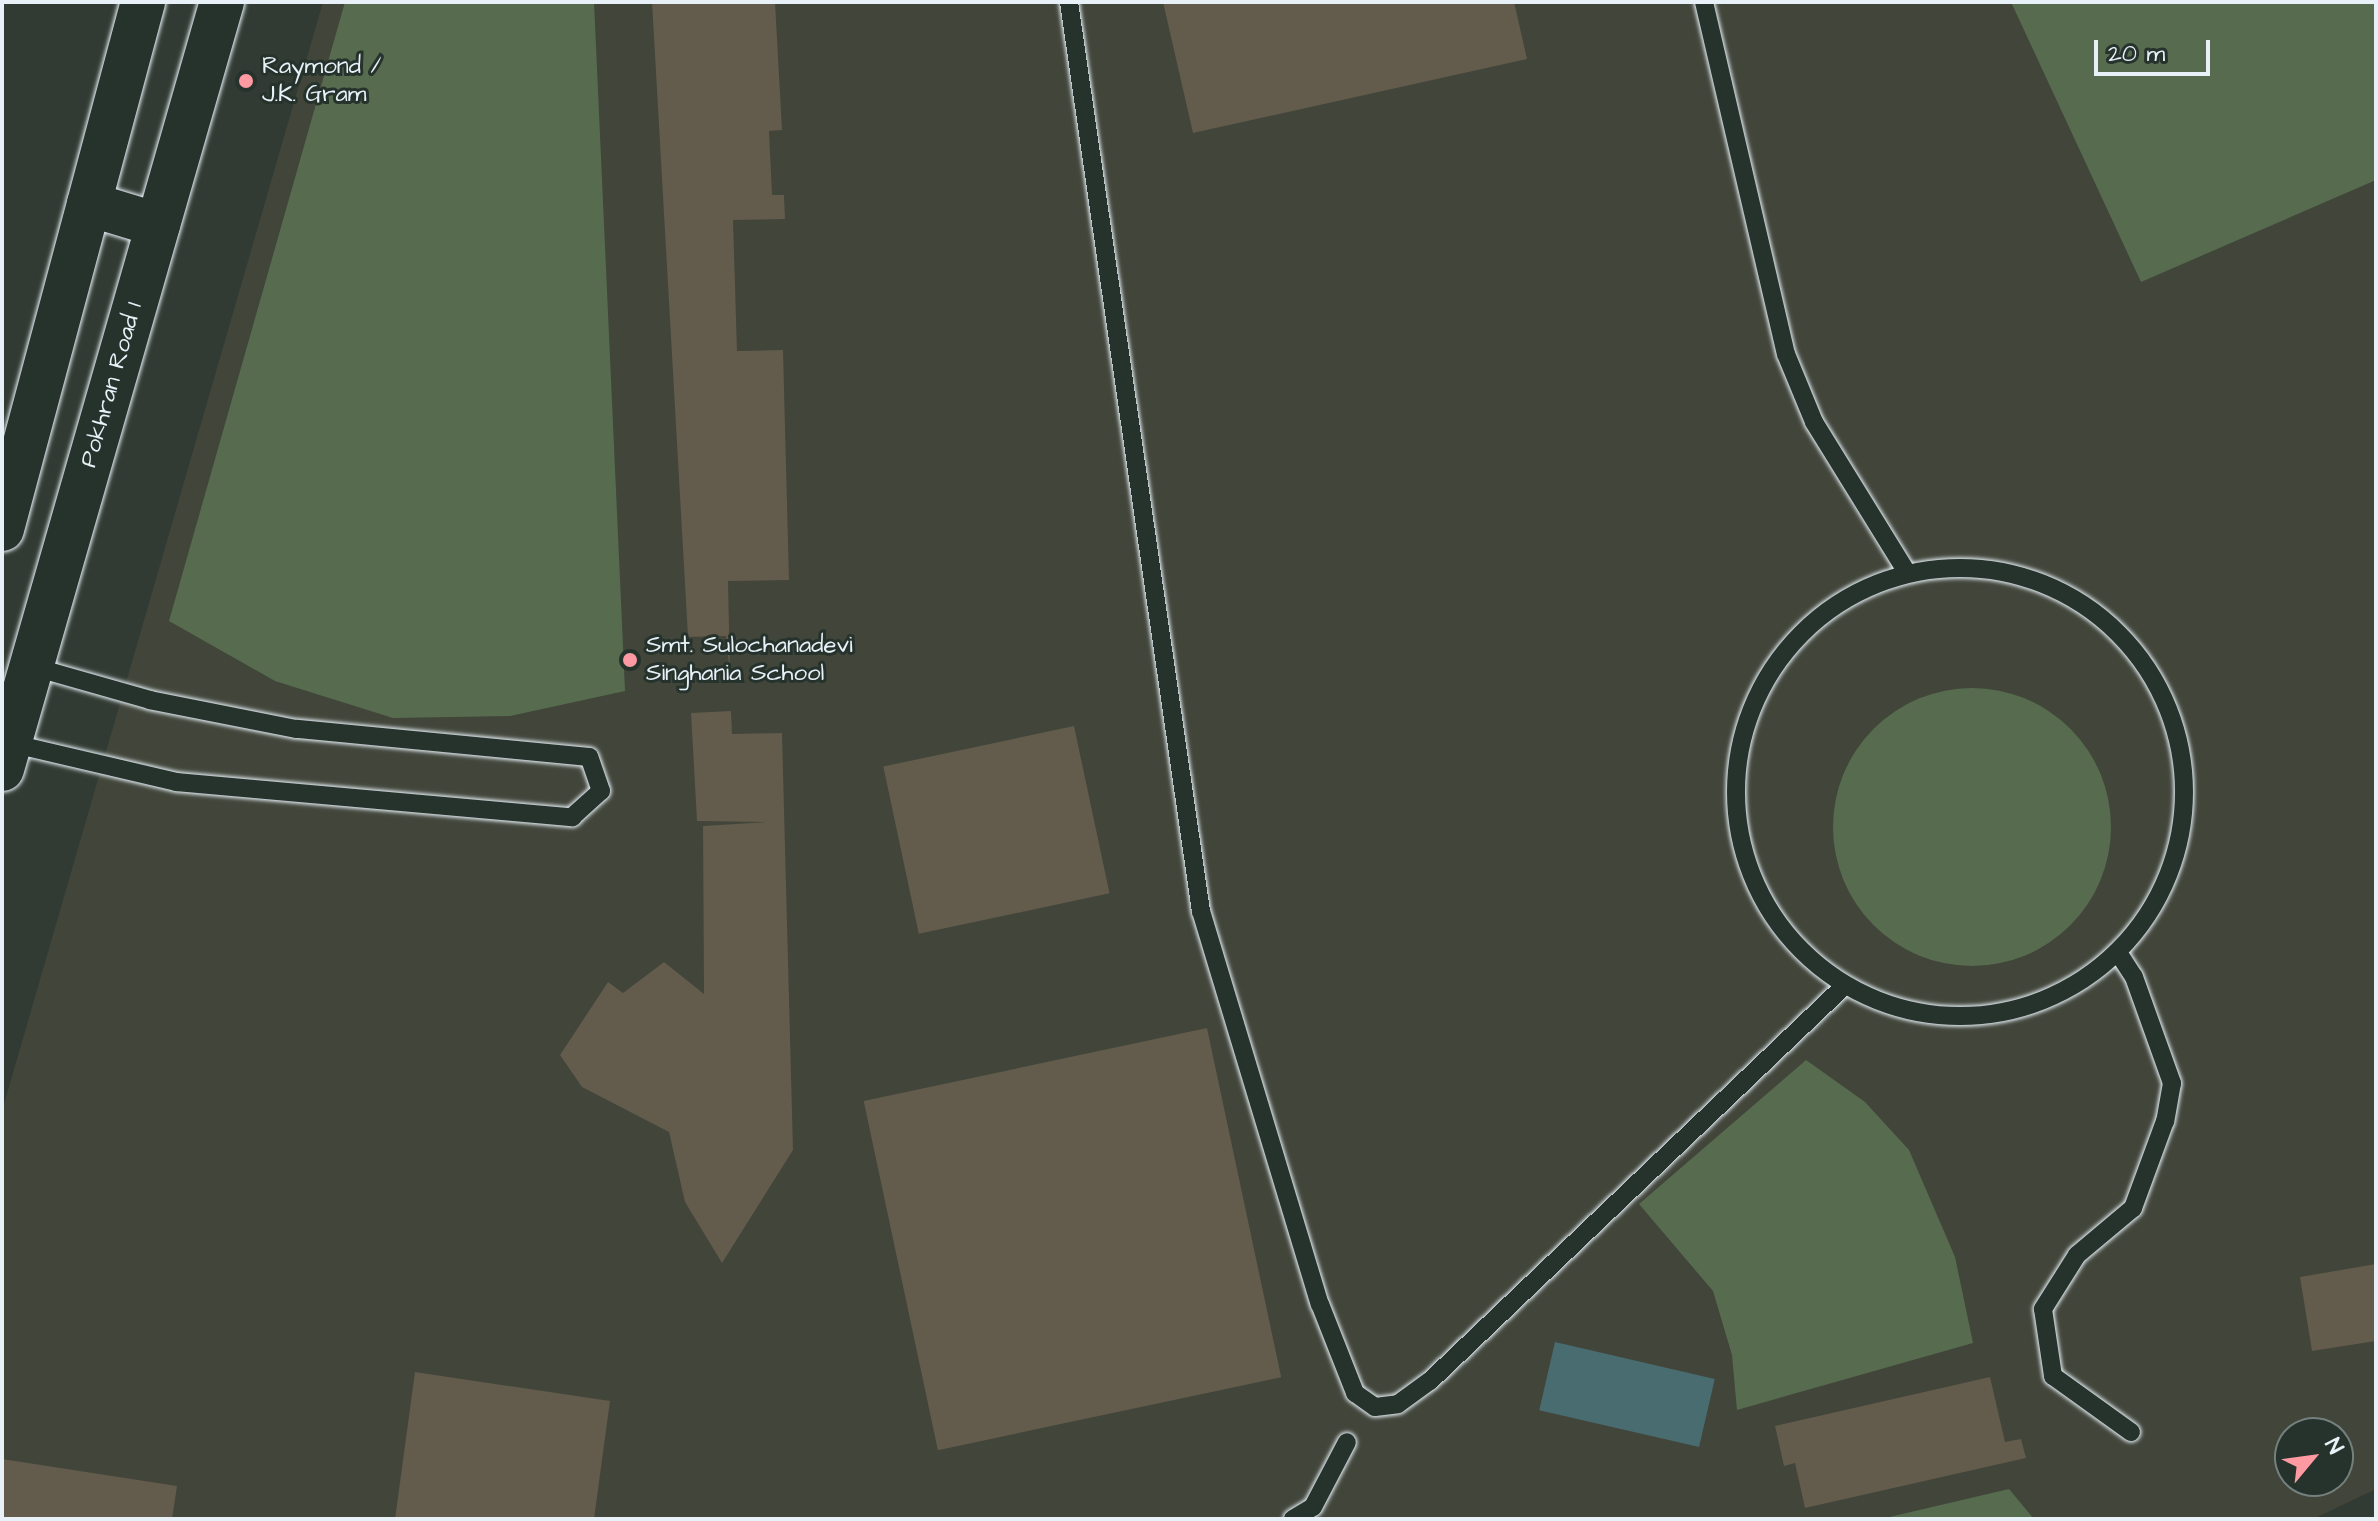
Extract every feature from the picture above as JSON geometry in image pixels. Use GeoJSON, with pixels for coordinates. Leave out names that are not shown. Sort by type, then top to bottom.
{"type":"FeatureCollection","features":[{"type":"Feature","properties":{"kind":"main road"},"geometry":{"type":"LineString","coordinates":[[2,529],[143,2]]}},
{"type":"Feature","properties":{"kind":"main road","name":"Pokhran Road 1"},"geometry":{"type":"LineString","coordinates":[[6,756],[222,2]]}},
{"type":"Feature","properties":{"kind":"main road"},"geometry":{"type":"LineString","coordinates":[[89,204],[158,225]]}},
{"type":"Feature","properties":{"kind":"lane"},"geometry":{"type":"LineString","coordinates":[[1069,2],[1201,911],[1320,1304],[1355,1393],[1375,1407],[1398,1404],[1430,1381],[1840,990]]}},
{"type":"Feature","properties":{"kind":"lane"},"geometry":{"type":"LineString","coordinates":[[1704,2],[1786,354],[1814,422],[1906,571]]}},
{"type":"Feature","properties":{"kind":"lane"},"geometry":{"type":"LineString","coordinates":[[1979,566],[2050,584],[2112,624],[2157,682],[2182,751],[2184,825],[2162,895],[2119,954],[2059,996],[1989,1016],[1913,1013],[1840,990],[1786,935],[1749,869],[1735,794],[1746,719],[1782,652],[1837,602],[1906,571],[1979,566]]}},
{"type":"Feature","properties":{"kind":"lane"},"geometry":{"type":"LineString","coordinates":[[6,756],[176,782],[572,817],[601,791],[589,757],[296,729],[150,700],[31,666]]}},
{"type":"Feature","properties":{"kind":"lane"},"geometry":{"type":"LineString","coordinates":[[2119,954],[2134,977],[2172,1083],[2165,1121],[2133,1208],[2077,1255],[2043,1309],[2053,1376],[2131,1432]]}},
{"type":"Feature","properties":{"kind":"lane"},"geometry":{"type":"LineString","coordinates":[[1293,1519],[1313,1507],[1347,1442]]}},
{"type":"Feature","properties":{"kind":"shaded area"},"geometry":{"type":"Polygon","coordinates":[[[323,2],[2376,2],[2376,1489],[2313,1519],[2,1519],[2,1111],[323,2]]]}},
{"type":"Feature","properties":{"kind":"green space"},"geometry":{"type":"Polygon","coordinates":[[[345,2],[594,2],[625,691],[510,716],[393,718],[275,681],[169,621],[345,2]]]}},
{"type":"Feature","properties":{"kind":"green space"},"geometry":{"type":"Polygon","coordinates":[[[2011,2],[2376,2],[2376,180],[2141,282],[2011,2]]]}},
{"type":"Feature","properties":{"kind":"green space"},"geometry":{"type":"Polygon","coordinates":[[[1986,688],[2038,704],[2071,728],[2101,774],[2109,800],[2109,854],[2101,880],[2071,926],[2025,956],[1986,966],[1958,966],[1906,950],[1873,926],[1864,915],[1849,893],[1835,854],[1833,813],[1849,761],[1873,728],[1884,719],[1906,704],[1945,690],[1986,688]]]}},
{"type":"Feature","properties":{"kind":"green space"},"geometry":{"type":"Polygon","coordinates":[[[1806,1060],[1865,1102],[1909,1150],[1955,1257],[1973,1343],[1737,1410],[1732,1355],[1713,1291],[1639,1204],[1806,1060]]]}},
{"type":"Feature","properties":{"kind":"green space"},"geometry":{"type":"Polygon","coordinates":[[[2009,1489],[2034,1519],[1881,1519],[2009,1489]]]}},
{"type":"Feature","properties":{"kind":"water"},"geometry":{"type":"Polygon","coordinates":[[[1555,1342],[1715,1379],[1699,1447],[1539,1410],[1555,1342]]]}},
{"type":"Feature","properties":{"kind":"building"},"geometry":{"type":"Polygon","coordinates":[[[652,2],[775,2],[782,130],[769,131],[772,195],[784,195],[785,219],[733,220],[737,351],[783,350],[789,580],[728,581],[730,674],[726,636],[688,637],[652,2]]]}},
{"type":"Feature","properties":{"kind":"building"},"geometry":{"type":"Polygon","coordinates":[[[1163,2],[1514,2],[1527,59],[1193,133],[1163,2]]]}},
{"type":"Feature","properties":{"kind":"building"},"geometry":{"type":"Polygon","coordinates":[[[731,711],[732,734],[782,733],[793,1150],[722,1263],[685,1202],[669,1132],[582,1087],[560,1055],[608,982],[623,993],[664,962],[704,994],[703,826],[766,822],[697,821],[691,713],[731,711]]]}},
{"type":"Feature","properties":{"kind":"building"},"geometry":{"type":"Polygon","coordinates":[[[1074,726],[1110,893],[919,934],[883,767],[1074,726]]]}},
{"type":"Feature","properties":{"kind":"building"},"geometry":{"type":"Polygon","coordinates":[[[1207,1028],[1281,1377],[938,1450],[864,1101],[1207,1028]]]}},
{"type":"Feature","properties":{"kind":"building"},"geometry":{"type":"Polygon","coordinates":[[[2376,1264],[2376,1341],[2312,1351],[2300,1277],[2376,1264]]]}},
{"type":"Feature","properties":{"kind":"building"},"geometry":{"type":"Polygon","coordinates":[[[415,1372],[610,1401],[594,1519],[395,1519],[415,1372]]]}},
{"type":"Feature","properties":{"kind":"building"},"geometry":{"type":"Polygon","coordinates":[[[1990,1377],[2005,1442],[2021,1439],[2026,1458],[1805,1508],[1795,1463],[1784,1466],[1775,1426],[1990,1377]]]}},
{"type":"Feature","properties":{"kind":"building"},"geometry":{"type":"Polygon","coordinates":[[[2,1459],[177,1486],[172,1519],[2,1519],[2,1459]]]}},
{"type":"Feature","properties":{"kind":"place","name":"Raymond / J.K. Gram"},"geometry":{"type":"Point","coordinates":[246,81]}},
{"type":"Feature","properties":{"kind":"place","name":"Smt. Sulochanadevi Singhania School"},"geometry":{"type":"Point","coordinates":[630,660]}}]}
